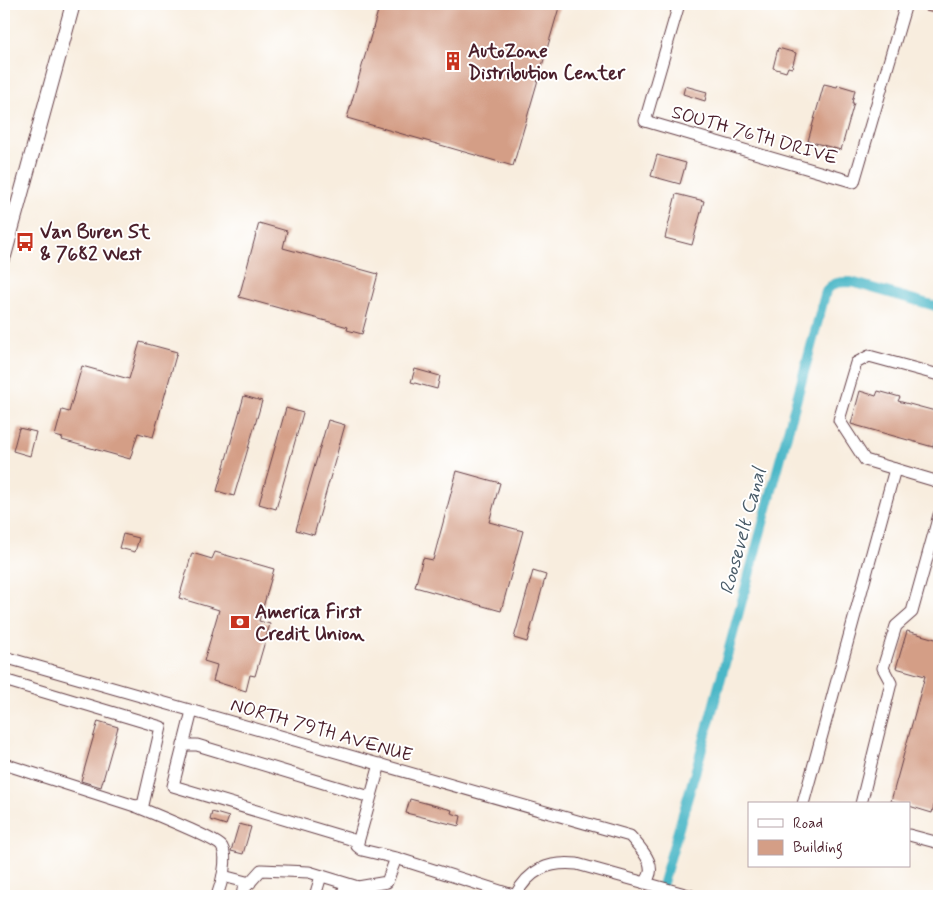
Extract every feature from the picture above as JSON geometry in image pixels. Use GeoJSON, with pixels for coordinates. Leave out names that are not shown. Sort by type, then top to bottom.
{"type":"FeatureCollection","features":[{"type":"Feature","properties":{"kind":"main road"},"geometry":{"type":"LineString","coordinates":[[4,256],[73,4]]}},
{"type":"Feature","properties":{"kind":"street","name":"SOUTH 76TH DRIVE"},"geometry":{"type":"LineString","coordinates":[[679,4],[645,121],[854,182],[906,4]]}},
{"type":"Feature","properties":{"kind":"street"},"geometry":{"type":"LineString","coordinates":[[939,375],[869,356],[856,363],[839,420],[865,460],[939,482]]}},
{"type":"Feature","properties":{"kind":"street"},"geometry":{"type":"LineString","coordinates":[[803,802],[895,469]]}},
{"type":"Feature","properties":{"kind":"street"},"geometry":{"type":"LineString","coordinates":[[861,802],[891,683],[883,668],[896,626],[912,612],[939,515]]}},
{"type":"Feature","properties":{"kind":"street","name":"NORTH 79TH AVENUE"},"geometry":{"type":"LineString","coordinates":[[4,657],[630,836],[648,857],[651,868],[649,884]]}},
{"type":"Feature","properties":{"kind":"street"},"geometry":{"type":"LineString","coordinates":[[4,680],[161,727],[145,800],[143,805],[135,806]]}},
{"type":"Feature","properties":{"kind":"street"},"geometry":{"type":"LineString","coordinates":[[192,711],[173,786],[357,841]]}},
{"type":"Feature","properties":{"kind":"street"},"geometry":{"type":"LineString","coordinates":[[183,745],[197,745],[370,797]]}},
{"type":"Feature","properties":{"kind":"street"},"geometry":{"type":"LineString","coordinates":[[4,764],[135,806],[218,843],[222,847],[224,854],[223,876],[218,896]]}},
{"type":"Feature","properties":{"kind":"street"},"geometry":{"type":"LineString","coordinates":[[380,764],[357,841],[357,846],[362,850],[396,858],[516,896],[522,884],[537,870],[559,862],[577,864],[692,896]]}},
{"type":"Feature","properties":{"kind":"street"},"geometry":{"type":"LineString","coordinates":[[910,835],[939,843]]}},
{"type":"Feature","properties":{"kind":"street"},"geometry":{"type":"LineString","coordinates":[[242,896],[243,890],[261,870],[309,872],[358,887],[387,882],[396,858]]}},
{"type":"Feature","properties":{"kind":"street"},"geometry":{"type":"LineString","coordinates":[[223,876],[250,883]]}},
{"type":"Feature","properties":{"kind":"street"},"geometry":{"type":"LineString","coordinates":[[315,896],[320,876]]}},
{"type":"Feature","properties":{"kind":"street"},"geometry":{"type":"LineString","coordinates":[[342,896],[346,884]]}},
{"type":"Feature","properties":{"kind":"street"},"geometry":{"type":"LineString","coordinates":[[372,885],[376,896]]}},
{"type":"Feature","properties":{"kind":"building","name":"AutoZone Distribution Center"},"geometry":{"type":"Polygon","coordinates":[[[380,4],[560,4],[513,166],[347,118],[380,4]]]}},
{"type":"Feature","properties":{"kind":"building"},"geometry":{"type":"Polygon","coordinates":[[[928,4],[939,4],[939,14],[926,11],[928,4]]]}},
{"type":"Feature","properties":{"kind":"building"},"geometry":{"type":"Polygon","coordinates":[[[778,48],[796,53],[792,68],[788,67],[786,72],[773,68],[778,48]]]}},
{"type":"Feature","properties":{"kind":"building"},"geometry":{"type":"Polygon","coordinates":[[[824,84],[837,87],[838,85],[855,90],[852,103],[854,103],[841,150],[808,141],[824,84]]]}},
{"type":"Feature","properties":{"kind":"building"},"geometry":{"type":"Polygon","coordinates":[[[685,86],[707,92],[705,101],[683,94],[685,86]]]}},
{"type":"Feature","properties":{"kind":"building"},"geometry":{"type":"Polygon","coordinates":[[[657,155],[686,163],[680,184],[651,176],[657,155]]]}},
{"type":"Feature","properties":{"kind":"building"},"geometry":{"type":"Polygon","coordinates":[[[676,194],[704,201],[692,245],[665,238],[676,194]]]}},
{"type":"Feature","properties":{"kind":"building"},"geometry":{"type":"Polygon","coordinates":[[[259,223],[287,231],[283,248],[378,274],[362,334],[347,330],[348,327],[239,297],[259,223]]]}},
{"type":"Feature","properties":{"kind":"building"},"geometry":{"type":"Polygon","coordinates":[[[140,342],[177,352],[153,437],[138,433],[130,459],[62,440],[63,438],[55,436],[62,410],[69,412],[82,366],[129,379],[140,342]]]}},
{"type":"Feature","properties":{"kind":"building"},"geometry":{"type":"Polygon","coordinates":[[[415,369],[440,376],[437,389],[411,382],[415,369]]]}},
{"type":"Feature","properties":{"kind":"building"},"geometry":{"type":"Polygon","coordinates":[[[860,391],[876,396],[878,391],[900,397],[898,401],[939,412],[939,423],[933,447],[851,424],[860,391]]]}},
{"type":"Feature","properties":{"kind":"building"},"geometry":{"type":"Polygon","coordinates":[[[244,396],[262,401],[234,496],[217,491],[244,396]]]}},
{"type":"Feature","properties":{"kind":"building"},"geometry":{"type":"Polygon","coordinates":[[[286,408],[303,413],[276,509],[259,504],[286,408]]]}},
{"type":"Feature","properties":{"kind":"building"},"geometry":{"type":"Polygon","coordinates":[[[328,420],[345,425],[314,535],[296,530],[328,420]]]}},
{"type":"Feature","properties":{"kind":"building"},"geometry":{"type":"Polygon","coordinates":[[[19,428],[36,432],[30,456],[13,451],[19,428]]]}},
{"type":"Feature","properties":{"kind":"building"},"geometry":{"type":"Polygon","coordinates":[[[457,471],[500,483],[489,522],[523,531],[501,611],[415,587],[423,558],[433,560],[457,471]]]}},
{"type":"Feature","properties":{"kind":"building"},"geometry":{"type":"Polygon","coordinates":[[[123,534],[139,538],[135,552],[119,548],[123,534]]]}},
{"type":"Feature","properties":{"kind":"building","name":"America First Credit Union"},"geometry":{"type":"Polygon","coordinates":[[[215,552],[274,569],[259,621],[270,624],[255,676],[250,675],[246,691],[213,681],[217,665],[204,661],[219,610],[179,598],[192,553],[212,559],[215,552]]]}},
{"type":"Feature","properties":{"kind":"building"},"geometry":{"type":"Polygon","coordinates":[[[533,571],[546,575],[527,642],[514,638],[533,571]]]}},
{"type":"Feature","properties":{"kind":"building"},"geometry":{"type":"Polygon","coordinates":[[[907,631],[939,640],[939,787],[932,813],[910,806],[910,802],[891,801],[925,676],[896,668],[907,631]]]}},
{"type":"Feature","properties":{"kind":"building"},"geometry":{"type":"Polygon","coordinates":[[[98,721],[118,727],[101,787],[81,781],[98,721]]]}},
{"type":"Feature","properties":{"kind":"building"},"geometry":{"type":"Polygon","coordinates":[[[410,799],[452,810],[451,813],[461,816],[459,826],[406,813],[410,799]]]}},
{"type":"Feature","properties":{"kind":"building"},"geometry":{"type":"Polygon","coordinates":[[[212,812],[229,817],[226,825],[210,820],[212,812]]]}},
{"type":"Feature","properties":{"kind":"building"},"geometry":{"type":"Polygon","coordinates":[[[239,824],[251,827],[243,854],[231,851],[239,824]]]}},
{"type":"Feature","properties":{"kind":"waterway","name":"Roosevelt Canal"},"geometry":{"type":"LineString","coordinates":[[659,896],[699,759],[826,291],[837,283],[851,282],[939,307]]}},
{"type":"Feature","properties":{"kind":"place","name":"AutoZone Distribution Center"},"geometry":{"type":"Point","coordinates":[453,61]}},
{"type":"Feature","properties":{"kind":"place","name":"Van Buren St & 7682 West"},"geometry":{"type":"Point","coordinates":[25,242]}},
{"type":"Feature","properties":{"kind":"place","name":"America First Credit Union"},"geometry":{"type":"Point","coordinates":[240,622]}}]}
